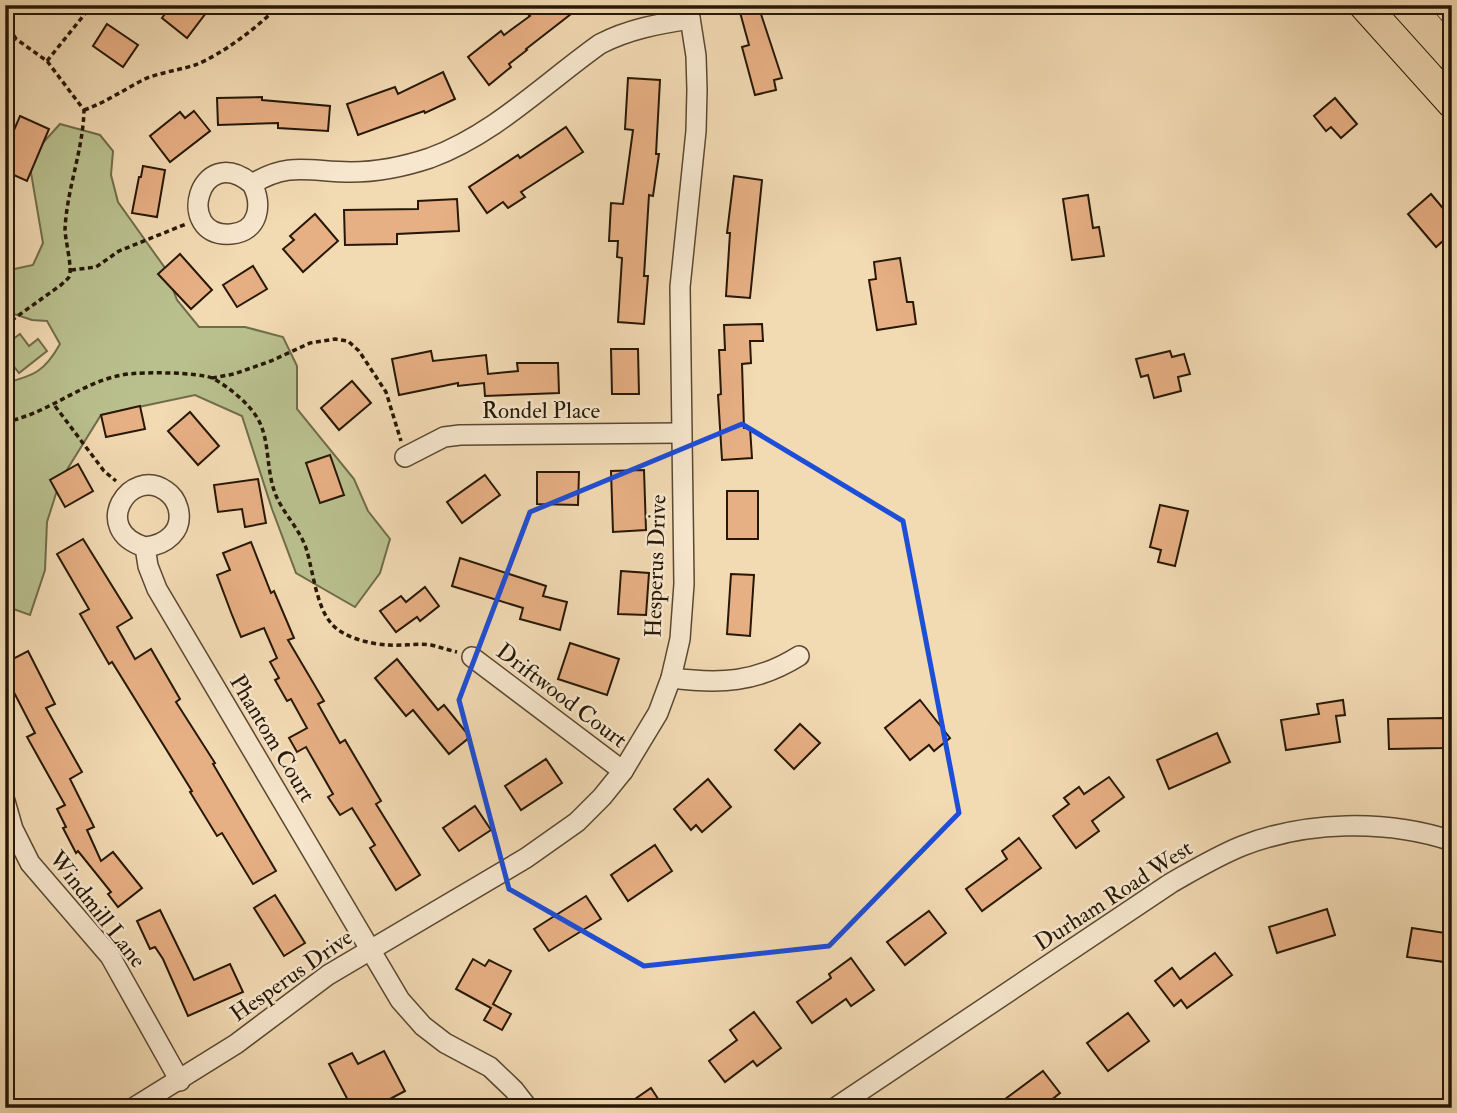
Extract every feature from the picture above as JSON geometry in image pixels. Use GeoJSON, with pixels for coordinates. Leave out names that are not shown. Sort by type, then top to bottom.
{"type":"FeatureCollection","features":[{"type":"Feature","properties":{"kind":"main road"},"geometry":{"type":"LineString","coordinates":[[1364,5],[1452,103]]}},
{"type":"Feature","properties":{"kind":"street"},"geometry":{"type":"LineString","coordinates":[[252,184],[274,172],[288,169],[352,172],[429,158],[487,129],[574,62],[610,39],[689,12]]}},
{"type":"Feature","properties":{"kind":"street","name":"Hesperus Drive"},"geometry":{"type":"LineString","coordinates":[[133,1108],[236,1044],[328,975],[552,841],[585,814],[623,771],[658,713],[671,678],[680,639],[684,584],[680,287],[696,131],[697,90],[696,56],[689,12]]}},
{"type":"Feature","properties":{"kind":"street"},"geometry":{"type":"LineString","coordinates":[[226,173],[237,174],[252,184],[259,208],[249,227],[237,233],[219,233],[208,228],[197,209],[197,197],[204,184],[214,176],[226,173]]}},
{"type":"Feature","properties":{"kind":"street","name":"Rondel Place"},"geometry":{"type":"LineString","coordinates":[[405,457],[444,437],[460,435],[681,433]]}},
{"type":"Feature","properties":{"kind":"street"},"geometry":{"type":"LineString","coordinates":[[152,485],[163,488],[171,495],[177,505],[178,527],[169,540],[159,546],[145,547],[132,543],[124,535],[117,515],[120,502],[128,492],[139,486],[152,485]]}},
{"type":"Feature","properties":{"kind":"street","name":"Phantom Court"},"geometry":{"type":"LineString","coordinates":[[145,547],[148,566],[157,589],[400,1000],[423,1026],[445,1043],[490,1067],[528,1108]]}},
{"type":"Feature","properties":{"kind":"street"},"geometry":{"type":"LineString","coordinates":[[671,678],[703,682],[739,681],[771,671],[799,656]]}},
{"type":"Feature","properties":{"kind":"street","name":"Driftwood Court"},"geometry":{"type":"LineString","coordinates":[[472,657],[623,771]]}},
{"type":"Feature","properties":{"kind":"street","name":"Windmill Lane"},"geometry":{"type":"LineString","coordinates":[[5,801],[13,829],[30,863],[110,956],[180,1081]]}},
{"type":"Feature","properties":{"kind":"street","name":"Durham Road West"},"geometry":{"type":"LineString","coordinates":[[835,1108],[1171,883],[1242,846],[1279,834],[1320,828],[1364,826],[1401,829],[1452,841]]}},
{"type":"Feature","properties":{"kind":"lane"},"geometry":{"type":"LineString","coordinates":[[1436,5],[1452,24]]}},
{"type":"Feature","properties":{"kind":"path"},"geometry":{"type":"LineString","coordinates":[[47,61],[92,5]]}},
{"type":"Feature","properties":{"kind":"path"},"geometry":{"type":"LineString","coordinates":[[84,110],[118,96],[146,79],[196,64],[219,52],[250,31],[279,5]]}},
{"type":"Feature","properties":{"kind":"path"},"geometry":{"type":"LineString","coordinates":[[5,22],[16,39],[47,61],[84,110],[80,150],[66,212],[65,242],[69,277],[5,325]]}},
{"type":"Feature","properties":{"kind":"path"},"geometry":{"type":"LineString","coordinates":[[70,270],[96,267],[119,251],[201,219]]}},
{"type":"Feature","properties":{"kind":"path"},"geometry":{"type":"LineString","coordinates":[[5,422],[34,415],[100,381],[127,374],[157,373],[211,378],[271,362],[310,343],[348,341],[359,351],[386,392],[405,457]]}},
{"type":"Feature","properties":{"kind":"path"},"geometry":{"type":"LineString","coordinates":[[211,378],[234,393],[258,419],[265,438],[268,471],[276,496],[305,545],[323,610],[331,624],[346,635],[366,642],[432,645],[472,657]]}},
{"type":"Feature","properties":{"kind":"path"},"geometry":{"type":"LineString","coordinates":[[54,405],[104,471],[128,492]]}},
{"type":"Feature","properties":{"kind":"highlighted area"},"geometry":{"type":"Polygon","coordinates":[[[742,424],[903,521],[959,813],[829,946],[644,966],[509,889],[459,700],[530,512],[742,424]]]}},
{"type":"Feature","properties":{"kind":"green space"},"geometry":{"type":"Polygon","coordinates":[[[60,124],[100,135],[113,151],[111,175],[118,202],[165,268],[177,300],[199,327],[245,327],[283,337],[297,366],[297,409],[354,479],[368,511],[390,539],[380,573],[355,607],[296,573],[242,416],[195,395],[101,415],[60,481],[47,522],[45,570],[30,615],[5,606],[5,383],[38,371],[60,344],[47,321],[32,320],[5,311],[5,271],[33,265],[43,243],[30,167],[40,146],[60,124]]]}},
{"type":"Feature","properties":{"kind":"green space"},"geometry":{"type":"Polygon","coordinates":[[[20,334],[29,346],[38,339],[47,351],[19,373],[5,355],[5,345],[20,334]]]}},
{"type":"Feature","properties":{"kind":"building"},"geometry":{"type":"Polygon","coordinates":[[[171,5],[212,5],[187,38],[162,18],[171,5]]]}},
{"type":"Feature","properties":{"kind":"building"},"geometry":{"type":"Polygon","coordinates":[[[537,5],[565,5],[571,14],[526,49],[509,64],[511,67],[489,85],[468,57],[501,31],[504,35],[530,16],[527,13],[537,5]]]}},
{"type":"Feature","properties":{"kind":"building"},"geometry":{"type":"Polygon","coordinates":[[[738,5],[758,5],[782,78],[774,80],[776,90],[755,95],[742,47],[749,45],[738,5]]]}},
{"type":"Feature","properties":{"kind":"building"},"geometry":{"type":"Polygon","coordinates":[[[107,24],[138,45],[123,67],[93,46],[107,24]]]}},
{"type":"Feature","properties":{"kind":"building"},"geometry":{"type":"Polygon","coordinates":[[[443,72],[455,99],[425,113],[424,111],[358,135],[347,104],[395,87],[398,94],[443,72]]]}},
{"type":"Feature","properties":{"kind":"building"},"geometry":{"type":"Polygon","coordinates":[[[628,78],[660,80],[656,154],[659,154],[653,196],[649,195],[644,276],[648,276],[644,324],[618,322],[622,258],[617,257],[618,241],[609,241],[611,203],[623,204],[633,130],[625,129],[628,78]]]}},
{"type":"Feature","properties":{"kind":"building"},"geometry":{"type":"Polygon","coordinates":[[[262,97],[262,100],[330,106],[328,131],[278,128],[278,123],[218,125],[217,98],[262,97]]]}},
{"type":"Feature","properties":{"kind":"building"},"geometry":{"type":"Polygon","coordinates":[[[1335,98],[1357,124],[1341,138],[1331,127],[1326,131],[1314,116],[1335,98]]]}},
{"type":"Feature","properties":{"kind":"building"},"geometry":{"type":"Polygon","coordinates":[[[194,111],[210,131],[170,162],[150,136],[180,112],[185,118],[194,111]]]}},
{"type":"Feature","properties":{"kind":"building"},"geometry":{"type":"Polygon","coordinates":[[[20,116],[49,129],[27,181],[5,171],[5,151],[20,116]]]}},
{"type":"Feature","properties":{"kind":"building"},"geometry":{"type":"Polygon","coordinates":[[[566,127],[583,152],[521,192],[525,197],[508,208],[503,202],[487,213],[469,187],[518,155],[520,158],[566,127]]]}},
{"type":"Feature","properties":{"kind":"building"},"geometry":{"type":"Polygon","coordinates":[[[143,166],[165,170],[157,217],[132,213],[143,166]]]}},
{"type":"Feature","properties":{"kind":"building"},"geometry":{"type":"Polygon","coordinates":[[[734,176],[762,180],[750,298],[726,296],[730,233],[727,233],[734,176]]]}},
{"type":"Feature","properties":{"kind":"building"},"geometry":{"type":"Polygon","coordinates":[[[1431,194],[1452,219],[1452,233],[1436,247],[1408,214],[1431,194]]]}},
{"type":"Feature","properties":{"kind":"building"},"geometry":{"type":"Polygon","coordinates":[[[1088,195],[1093,228],[1099,227],[1104,256],[1072,260],[1063,199],[1088,195]]]}},
{"type":"Feature","properties":{"kind":"building"},"geometry":{"type":"Polygon","coordinates":[[[457,199],[459,231],[397,234],[397,244],[345,245],[344,210],[418,209],[418,201],[457,199]]]}},
{"type":"Feature","properties":{"kind":"building"},"geometry":{"type":"Polygon","coordinates":[[[315,214],[338,241],[303,272],[283,249],[294,240],[290,236],[315,214]]]}},
{"type":"Feature","properties":{"kind":"building"},"geometry":{"type":"Polygon","coordinates":[[[180,254],[212,290],[191,309],[158,274],[180,254]]]}},
{"type":"Feature","properties":{"kind":"building"},"geometry":{"type":"Polygon","coordinates":[[[900,258],[907,302],[913,302],[916,324],[877,330],[869,280],[876,279],[874,262],[900,258]]]}},
{"type":"Feature","properties":{"kind":"building"},"geometry":{"type":"Polygon","coordinates":[[[253,266],[267,289],[237,307],[223,285],[253,266]]]}},
{"type":"Feature","properties":{"kind":"building"},"geometry":{"type":"Polygon","coordinates":[[[762,324],[763,341],[750,341],[751,363],[742,364],[744,428],[750,428],[752,458],[722,460],[718,395],[721,394],[719,350],[725,350],[724,325],[762,324]]]}},
{"type":"Feature","properties":{"kind":"building"},"geometry":{"type":"Polygon","coordinates":[[[611,349],[638,349],[639,394],[612,394],[611,349]]]}},
{"type":"Feature","properties":{"kind":"building"},"geometry":{"type":"Polygon","coordinates":[[[431,351],[433,361],[486,355],[488,374],[518,371],[517,363],[558,363],[559,393],[485,396],[484,383],[458,386],[458,383],[399,395],[392,359],[431,351]]]}},
{"type":"Feature","properties":{"kind":"building"},"geometry":{"type":"Polygon","coordinates":[[[1170,351],[1172,357],[1184,354],[1190,374],[1178,377],[1181,391],[1154,398],[1148,375],[1141,377],[1136,359],[1170,351]]]}},
{"type":"Feature","properties":{"kind":"building"},"geometry":{"type":"Polygon","coordinates":[[[352,381],[371,403],[339,430],[321,408],[352,381]]]}},
{"type":"Feature","properties":{"kind":"building"},"geometry":{"type":"Polygon","coordinates":[[[140,406],[145,429],[106,437],[101,415],[140,406]]]}},
{"type":"Feature","properties":{"kind":"building"},"geometry":{"type":"Polygon","coordinates":[[[190,412],[219,446],[198,465],[168,431],[190,412]]]}},
{"type":"Feature","properties":{"kind":"building"},"geometry":{"type":"Polygon","coordinates":[[[330,455],[344,495],[320,503],[306,463],[330,455]]]}},
{"type":"Feature","properties":{"kind":"building"},"geometry":{"type":"Polygon","coordinates":[[[78,464],[93,491],[65,507],[50,480],[78,464]]]}},
{"type":"Feature","properties":{"kind":"building"},"geometry":{"type":"Polygon","coordinates":[[[644,470],[646,530],[613,532],[611,471],[644,470]]]}},
{"type":"Feature","properties":{"kind":"building"},"geometry":{"type":"Polygon","coordinates":[[[537,472],[579,472],[578,505],[537,504],[537,472]]]}},
{"type":"Feature","properties":{"kind":"building"},"geometry":{"type":"Polygon","coordinates":[[[485,475],[500,495],[462,523],[447,502],[485,475]]]}},
{"type":"Feature","properties":{"kind":"building"},"geometry":{"type":"Polygon","coordinates":[[[258,479],[266,523],[245,527],[242,509],[218,512],[214,485],[258,479]]]}},
{"type":"Feature","properties":{"kind":"building"},"geometry":{"type":"Polygon","coordinates":[[[727,491],[758,491],[758,539],[727,539],[727,491]]]}},
{"type":"Feature","properties":{"kind":"building"},"geometry":{"type":"Polygon","coordinates":[[[1160,505],[1188,511],[1175,566],[1158,562],[1161,550],[1150,547],[1160,505]]]}},
{"type":"Feature","properties":{"kind":"building"},"geometry":{"type":"Polygon","coordinates":[[[83,539],[132,618],[117,627],[135,659],[151,649],[180,699],[176,702],[215,763],[213,764],[276,871],[253,884],[222,833],[217,836],[190,792],[192,791],[112,662],[109,664],[80,614],[89,609],[57,554],[83,539]]]}},
{"type":"Feature","properties":{"kind":"building"},"geometry":{"type":"Polygon","coordinates":[[[251,542],[271,593],[274,591],[294,638],[288,640],[324,701],[318,704],[340,743],[345,740],[381,801],[376,804],[420,875],[396,890],[370,848],[375,845],[352,808],[340,815],[328,797],[333,794],[306,747],[297,752],[289,738],[307,728],[291,699],[287,701],[275,680],[279,678],[270,662],[277,658],[264,628],[241,637],[217,575],[230,570],[223,553],[251,542]]]}},
{"type":"Feature","properties":{"kind":"building"},"geometry":{"type":"Polygon","coordinates":[[[460,558],[546,586],[543,596],[567,602],[560,630],[520,619],[523,608],[452,586],[460,558]]]}},
{"type":"Feature","properties":{"kind":"building"},"geometry":{"type":"Polygon","coordinates":[[[621,571],[649,573],[646,615],[618,614],[621,571]]]}},
{"type":"Feature","properties":{"kind":"building"},"geometry":{"type":"Polygon","coordinates":[[[731,574],[754,575],[750,636],[727,634],[731,574]]]}},
{"type":"Feature","properties":{"kind":"building"},"geometry":{"type":"Polygon","coordinates":[[[425,587],[439,606],[420,621],[417,617],[396,632],[380,611],[401,596],[406,602],[425,587]]]}},
{"type":"Feature","properties":{"kind":"building"},"geometry":{"type":"Polygon","coordinates":[[[570,643],[619,659],[607,695],[558,679],[570,643]]]}},
{"type":"Feature","properties":{"kind":"building"},"geometry":{"type":"Polygon","coordinates":[[[28,651],[55,704],[46,708],[82,772],[70,779],[94,827],[87,830],[101,861],[113,852],[142,888],[118,907],[108,894],[111,892],[78,851],[76,853],[63,828],[66,827],[57,809],[65,805],[27,737],[35,733],[5,675],[5,663],[28,651]]]}},
{"type":"Feature","properties":{"kind":"building"},"geometry":{"type":"Polygon","coordinates":[[[397,659],[438,710],[444,705],[470,737],[449,754],[413,710],[406,716],[375,678],[397,659]]]}},
{"type":"Feature","properties":{"kind":"building"},"geometry":{"type":"Polygon","coordinates":[[[920,700],[950,738],[934,751],[929,745],[910,760],[885,728],[920,700]]]}},
{"type":"Feature","properties":{"kind":"building"},"geometry":{"type":"Polygon","coordinates":[[[1343,700],[1345,715],[1336,716],[1340,742],[1286,750],[1281,720],[1319,714],[1317,704],[1343,700]]]}},
{"type":"Feature","properties":{"kind":"building"},"geometry":{"type":"Polygon","coordinates":[[[1443,718],[1444,748],[1389,749],[1388,719],[1443,718]]]}},
{"type":"Feature","properties":{"kind":"building"},"geometry":{"type":"Polygon","coordinates":[[[800,724],[820,743],[794,769],[775,750],[800,724]]]}},
{"type":"Feature","properties":{"kind":"building"},"geometry":{"type":"Polygon","coordinates":[[[1217,733],[1230,762],[1169,789],[1157,760],[1217,733]]]}},
{"type":"Feature","properties":{"kind":"building"},"geometry":{"type":"Polygon","coordinates":[[[546,759],[562,783],[521,810],[505,786],[546,759]]]}},
{"type":"Feature","properties":{"kind":"building"},"geometry":{"type":"Polygon","coordinates":[[[1109,777],[1124,797],[1092,821],[1099,831],[1076,848],[1053,816],[1069,804],[1064,798],[1079,787],[1084,794],[1109,777]]]}},
{"type":"Feature","properties":{"kind":"building"},"geometry":{"type":"Polygon","coordinates":[[[708,779],[731,807],[702,832],[696,825],[691,830],[674,809],[708,779]]]}},
{"type":"Feature","properties":{"kind":"building"},"geometry":{"type":"Polygon","coordinates":[[[475,806],[491,830],[459,851],[443,828],[475,806]]]}},
{"type":"Feature","properties":{"kind":"building"},"geometry":{"type":"Polygon","coordinates":[[[1019,838],[1041,868],[982,911],[966,889],[1007,859],[1002,851],[1019,838]]]}},
{"type":"Feature","properties":{"kind":"building"},"geometry":{"type":"Polygon","coordinates":[[[655,845],[672,871],[628,901],[611,875],[655,845]]]}},
{"type":"Feature","properties":{"kind":"building"},"geometry":{"type":"Polygon","coordinates":[[[275,895],[305,943],[284,956],[254,908],[275,895]]]}},
{"type":"Feature","properties":{"kind":"building"},"geometry":{"type":"Polygon","coordinates":[[[586,896],[601,919],[549,951],[534,929],[586,896]]]}},
{"type":"Feature","properties":{"kind":"building"},"geometry":{"type":"Polygon","coordinates":[[[1327,909],[1335,935],[1277,953],[1269,927],[1327,909]]]}},
{"type":"Feature","properties":{"kind":"building"},"geometry":{"type":"Polygon","coordinates":[[[160,910],[194,980],[230,964],[243,992],[188,1016],[163,959],[155,947],[150,949],[137,921],[160,910]]]}},
{"type":"Feature","properties":{"kind":"building"},"geometry":{"type":"Polygon","coordinates":[[[929,911],[946,933],[905,965],[887,942],[929,911]]]}},
{"type":"Feature","properties":{"kind":"building"},"geometry":{"type":"Polygon","coordinates":[[[1412,928],[1452,934],[1452,963],[1407,957],[1412,928]]]}},
{"type":"Feature","properties":{"kind":"building"},"geometry":{"type":"Polygon","coordinates":[[[1215,953],[1232,975],[1187,1008],[1181,1000],[1174,1006],[1155,981],[1172,968],[1180,979],[1215,953]]]}},
{"type":"Feature","properties":{"kind":"building"},"geometry":{"type":"Polygon","coordinates":[[[851,958],[874,990],[851,1006],[846,999],[812,1023],[797,1002],[831,978],[829,974],[851,958]]]}},
{"type":"Feature","properties":{"kind":"building"},"geometry":{"type":"Polygon","coordinates":[[[473,959],[485,966],[489,960],[511,971],[493,1004],[511,1014],[502,1030],[484,1020],[491,1008],[456,989],[473,959]]]}},
{"type":"Feature","properties":{"kind":"building"},"geometry":{"type":"Polygon","coordinates":[[[754,1012],[781,1048],[757,1066],[753,1061],[725,1082],[709,1061],[737,1040],[730,1030],[754,1012]]]}},
{"type":"Feature","properties":{"kind":"building"},"geometry":{"type":"Polygon","coordinates":[[[1128,1013],[1149,1041],[1108,1071],[1087,1043],[1128,1013]]]}},
{"type":"Feature","properties":{"kind":"building"},"geometry":{"type":"Polygon","coordinates":[[[384,1051],[405,1091],[373,1108],[352,1108],[329,1064],[352,1053],[358,1064],[384,1051]]]}},
{"type":"Feature","properties":{"kind":"building"},"geometry":{"type":"Polygon","coordinates":[[[1043,1071],[1060,1093],[1041,1108],[993,1108],[1043,1071]]]}},
{"type":"Feature","properties":{"kind":"building"},"geometry":{"type":"Polygon","coordinates":[[[651,1088],[664,1108],[622,1108],[651,1088]]]}}]}
